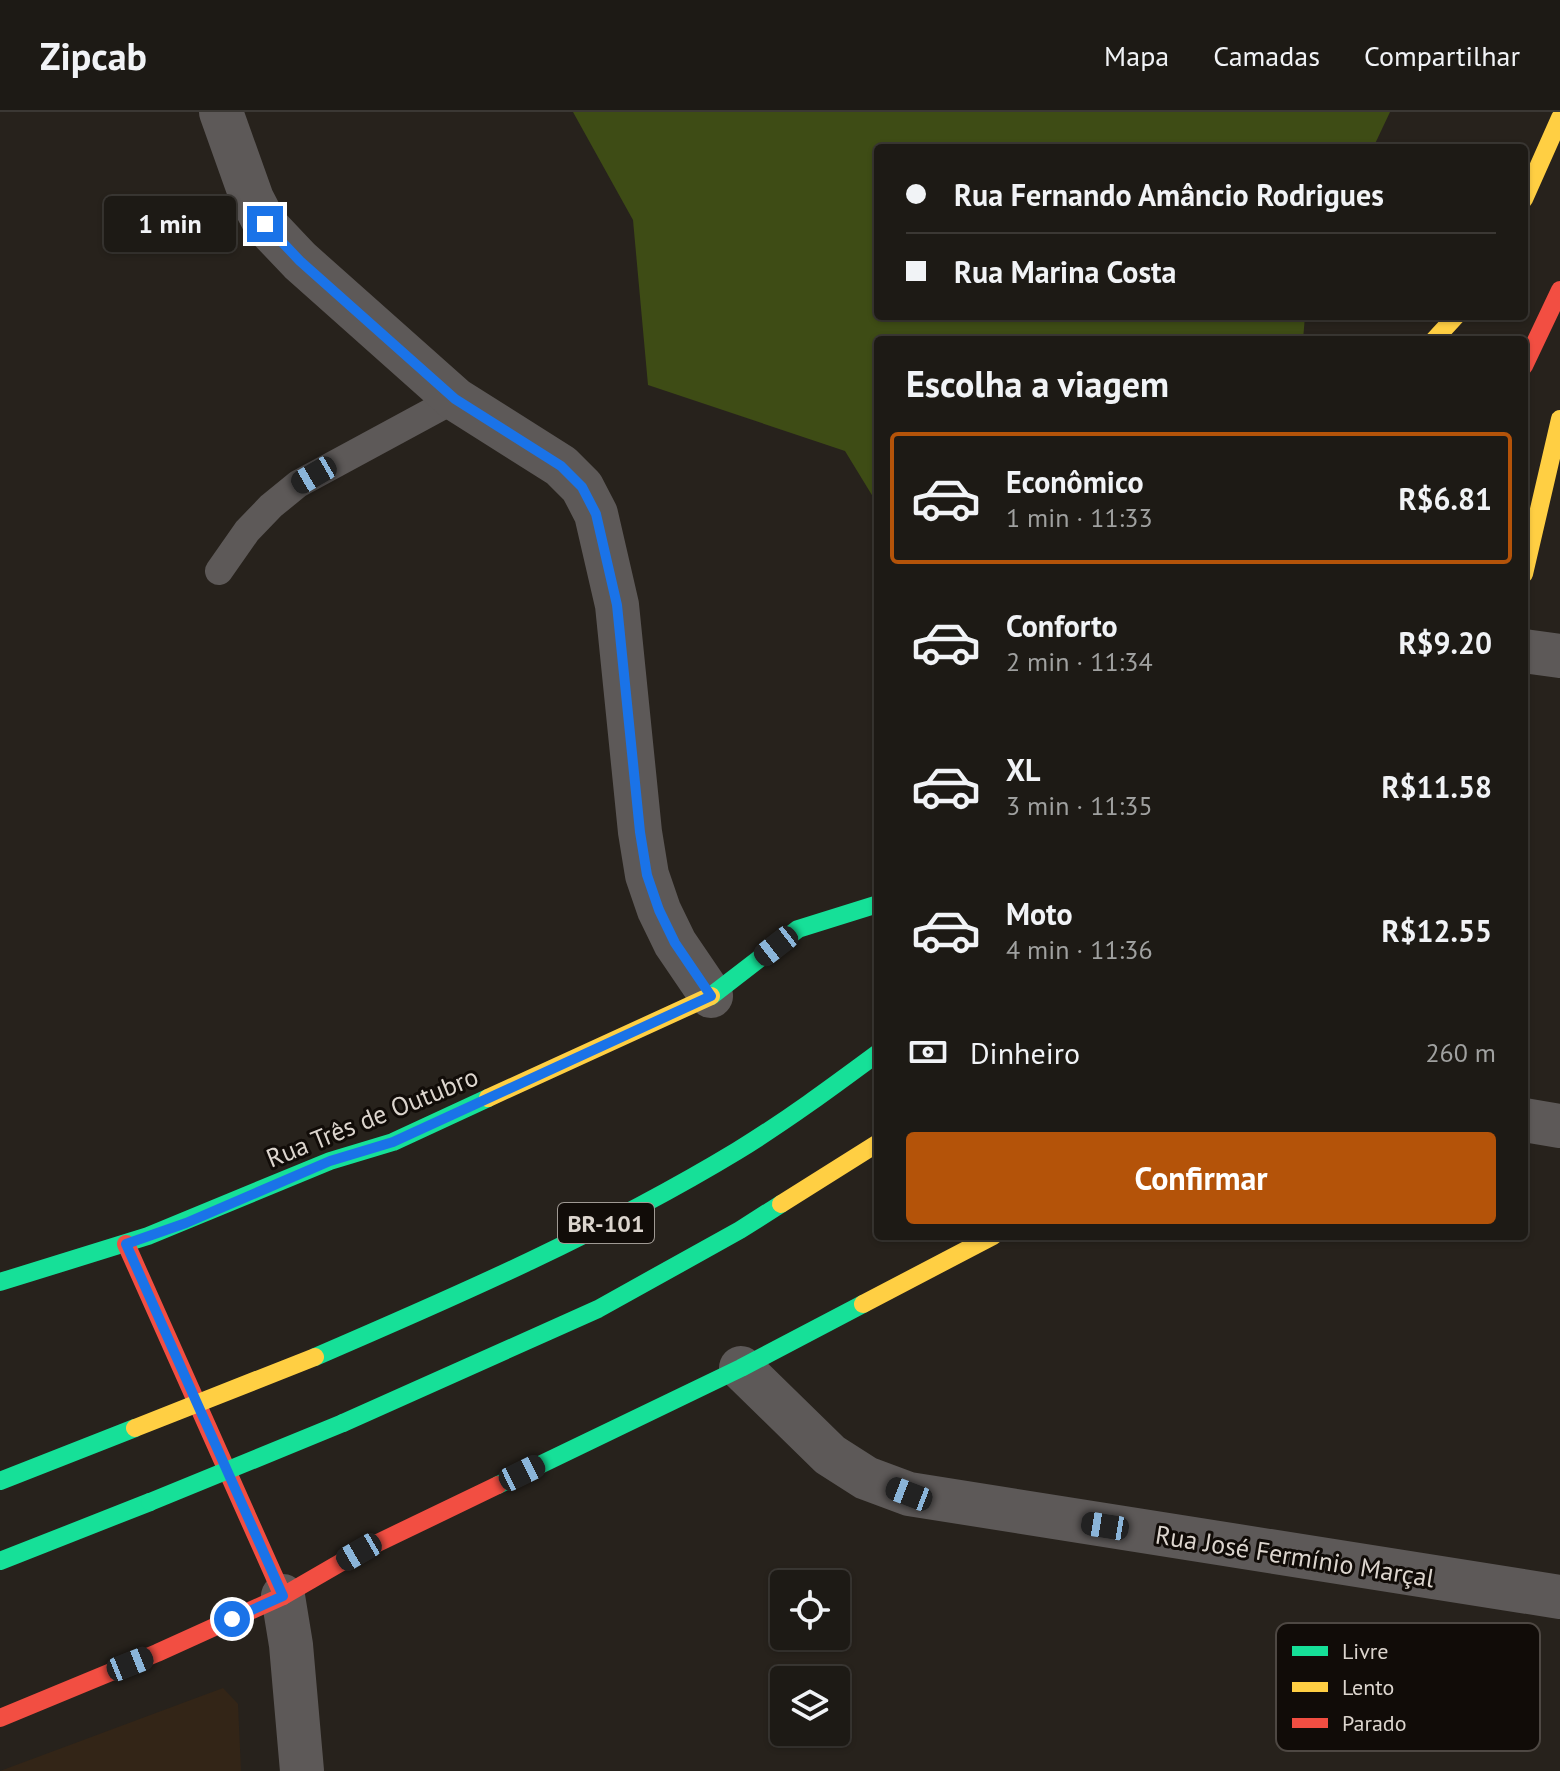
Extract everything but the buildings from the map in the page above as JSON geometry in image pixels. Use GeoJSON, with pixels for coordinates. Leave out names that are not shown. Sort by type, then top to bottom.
{"type":"FeatureCollection","features":[{"type":"Feature","properties":{"kind":"main road"},"geometry":{"type":"LineString","coordinates":[[1528,190],[1560,118]]}},
{"type":"Feature","properties":{"kind":"main road"},"geometry":{"type":"LineString","coordinates":[[1528,358],[1560,290]]}},
{"type":"Feature","properties":{"kind":"main road"},"geometry":{"type":"LineString","coordinates":[[1438,336],[1452,320]]}},
{"type":"Feature","properties":{"kind":"main road"},"geometry":{"type":"LineString","coordinates":[[1528,557],[1560,419]]}},
{"type":"Feature","properties":{"kind":"main road","name":"Rua Três de Outubro"},"geometry":{"type":"LineString","coordinates":[[0,1282],[186,1223],[330,1161],[393,1142],[711,996],[798,929],[874,905]]}},
{"type":"Feature","properties":{"kind":"main road","name":"BR-101"},"geometry":{"type":"LineString","coordinates":[[0,1481],[431,1308],[597,1228],[720,1162],[874,1056]]}},
{"type":"Feature","properties":{"kind":"main road","name":"BR-101"},"geometry":{"type":"LineString","coordinates":[[0,1561],[343,1423],[598,1309],[740,1230],[874,1146]]}},
{"type":"Feature","properties":{"kind":"main road"},"geometry":{"type":"LineString","coordinates":[[0,1718],[157,1653],[283,1596],[359,1552],[741,1368],[985,1240]]}},
{"type":"Feature","properties":{"kind":"main road"},"geometry":{"type":"LineString","coordinates":[[126,1244],[283,1596]]}},
{"type":"Feature","properties":{"kind":"street"},"geometry":{"type":"LineString","coordinates":[[221,112],[252,199],[265,224],[300,261],[455,399],[561,466],[582,487],[596,514],[617,605],[647,875],[675,943],[711,996]]}},
{"type":"Feature","properties":{"kind":"street"},"geometry":{"type":"LineString","coordinates":[[1528,652],[1560,656]]}},
{"type":"Feature","properties":{"kind":"street"},"geometry":{"type":"LineString","coordinates":[[1528,1121],[1560,1126]]}},
{"type":"Feature","properties":{"kind":"street","name":"Rua José Fermínio Marçal"},"geometry":{"type":"LineString","coordinates":[[741,1368],[830,1455],[866,1478],[909,1494],[1560,1597]]}},
{"type":"Feature","properties":{"kind":"street"},"geometry":{"type":"LineString","coordinates":[[283,1596],[294,1674],[302,1771]]}},
{"type":"Feature","properties":{"kind":"lane"},"geometry":{"type":"LineString","coordinates":[[219,571],[247,531],[298,484],[455,399]]}},
{"type":"Feature","properties":{"kind":"shaded area"},"geometry":{"type":"Polygon","coordinates":[[[223,1688],[238,1704],[241,1771],[0,1771],[223,1688]]]}},
{"type":"Feature","properties":{"kind":"green space"},"geometry":{"type":"Polygon","coordinates":[[[573,112],[1390,112],[1375,144],[874,144],[874,320],[1305,320],[1303,336],[874,336],[874,498],[845,451],[648,385],[633,220],[573,112]]]}},
{"type":"Feature","properties":{"kind":"traffic: fast"},"geometry":{"type":"LineString","coordinates":[[711,996],[798,929],[874,905]]}},
{"type":"Feature","properties":{"kind":"traffic: fast"},"geometry":{"type":"LineString","coordinates":[[315,1357],[476,1286],[635,1209],[755,1140],[874,1056]]}},
{"type":"Feature","properties":{"kind":"traffic: fast"},"geometry":{"type":"LineString","coordinates":[[0,1282],[148,1236],[330,1161],[393,1142],[488,1098]]}},
{"type":"Feature","properties":{"kind":"traffic: fast"},"geometry":{"type":"LineString","coordinates":[[343,1423],[598,1309],[781,1204]]}},
{"type":"Feature","properties":{"kind":"traffic: fast"},"geometry":{"type":"LineString","coordinates":[[498,1485],[741,1368],[863,1304]]}},
{"type":"Feature","properties":{"kind":"traffic: fast"},"geometry":{"type":"LineString","coordinates":[[150,1502],[343,1423]]}},
{"type":"Feature","properties":{"kind":"traffic: fast"},"geometry":{"type":"LineString","coordinates":[[0,1481],[135,1428]]}},
{"type":"Feature","properties":{"kind":"traffic: fast"},"geometry":{"type":"LineString","coordinates":[[0,1561],[150,1502]]}},
{"type":"Feature","properties":{"kind":"traffic: slow"},"geometry":{"type":"LineString","coordinates":[[1528,190],[1560,118]]}},
{"type":"Feature","properties":{"kind":"traffic: slow"},"geometry":{"type":"LineString","coordinates":[[1438,336],[1452,320]]}},
{"type":"Feature","properties":{"kind":"traffic: slow"},"geometry":{"type":"LineString","coordinates":[[1528,557],[1560,419]]}},
{"type":"Feature","properties":{"kind":"traffic: slow"},"geometry":{"type":"LineString","coordinates":[[488,1098],[711,996]]}},
{"type":"Feature","properties":{"kind":"traffic: slow"},"geometry":{"type":"LineString","coordinates":[[781,1204],[874,1146]]}},
{"type":"Feature","properties":{"kind":"traffic: slow"},"geometry":{"type":"LineString","coordinates":[[863,1304],[985,1240]]}},
{"type":"Feature","properties":{"kind":"traffic: slow"},"geometry":{"type":"LineString","coordinates":[[135,1428],[315,1357]]}},
{"type":"Feature","properties":{"kind":"traffic: jam"},"geometry":{"type":"LineString","coordinates":[[1528,358],[1560,290]]}},
{"type":"Feature","properties":{"kind":"traffic: jam"},"geometry":{"type":"LineString","coordinates":[[126,1244],[283,1596]]}},
{"type":"Feature","properties":{"kind":"traffic: jam"},"geometry":{"type":"LineString","coordinates":[[0,1718],[157,1653],[283,1596],[359,1552],[498,1485]]}},
{"type":"Feature","properties":{"kind":"route"},"geometry":{"type":"LineString","coordinates":[[232,1619],[283,1596],[126,1244],[186,1223],[330,1161],[393,1142],[711,996],[675,943],[647,875],[617,605],[596,514],[582,487],[561,466],[455,399],[300,261],[265,224]]}}]}
